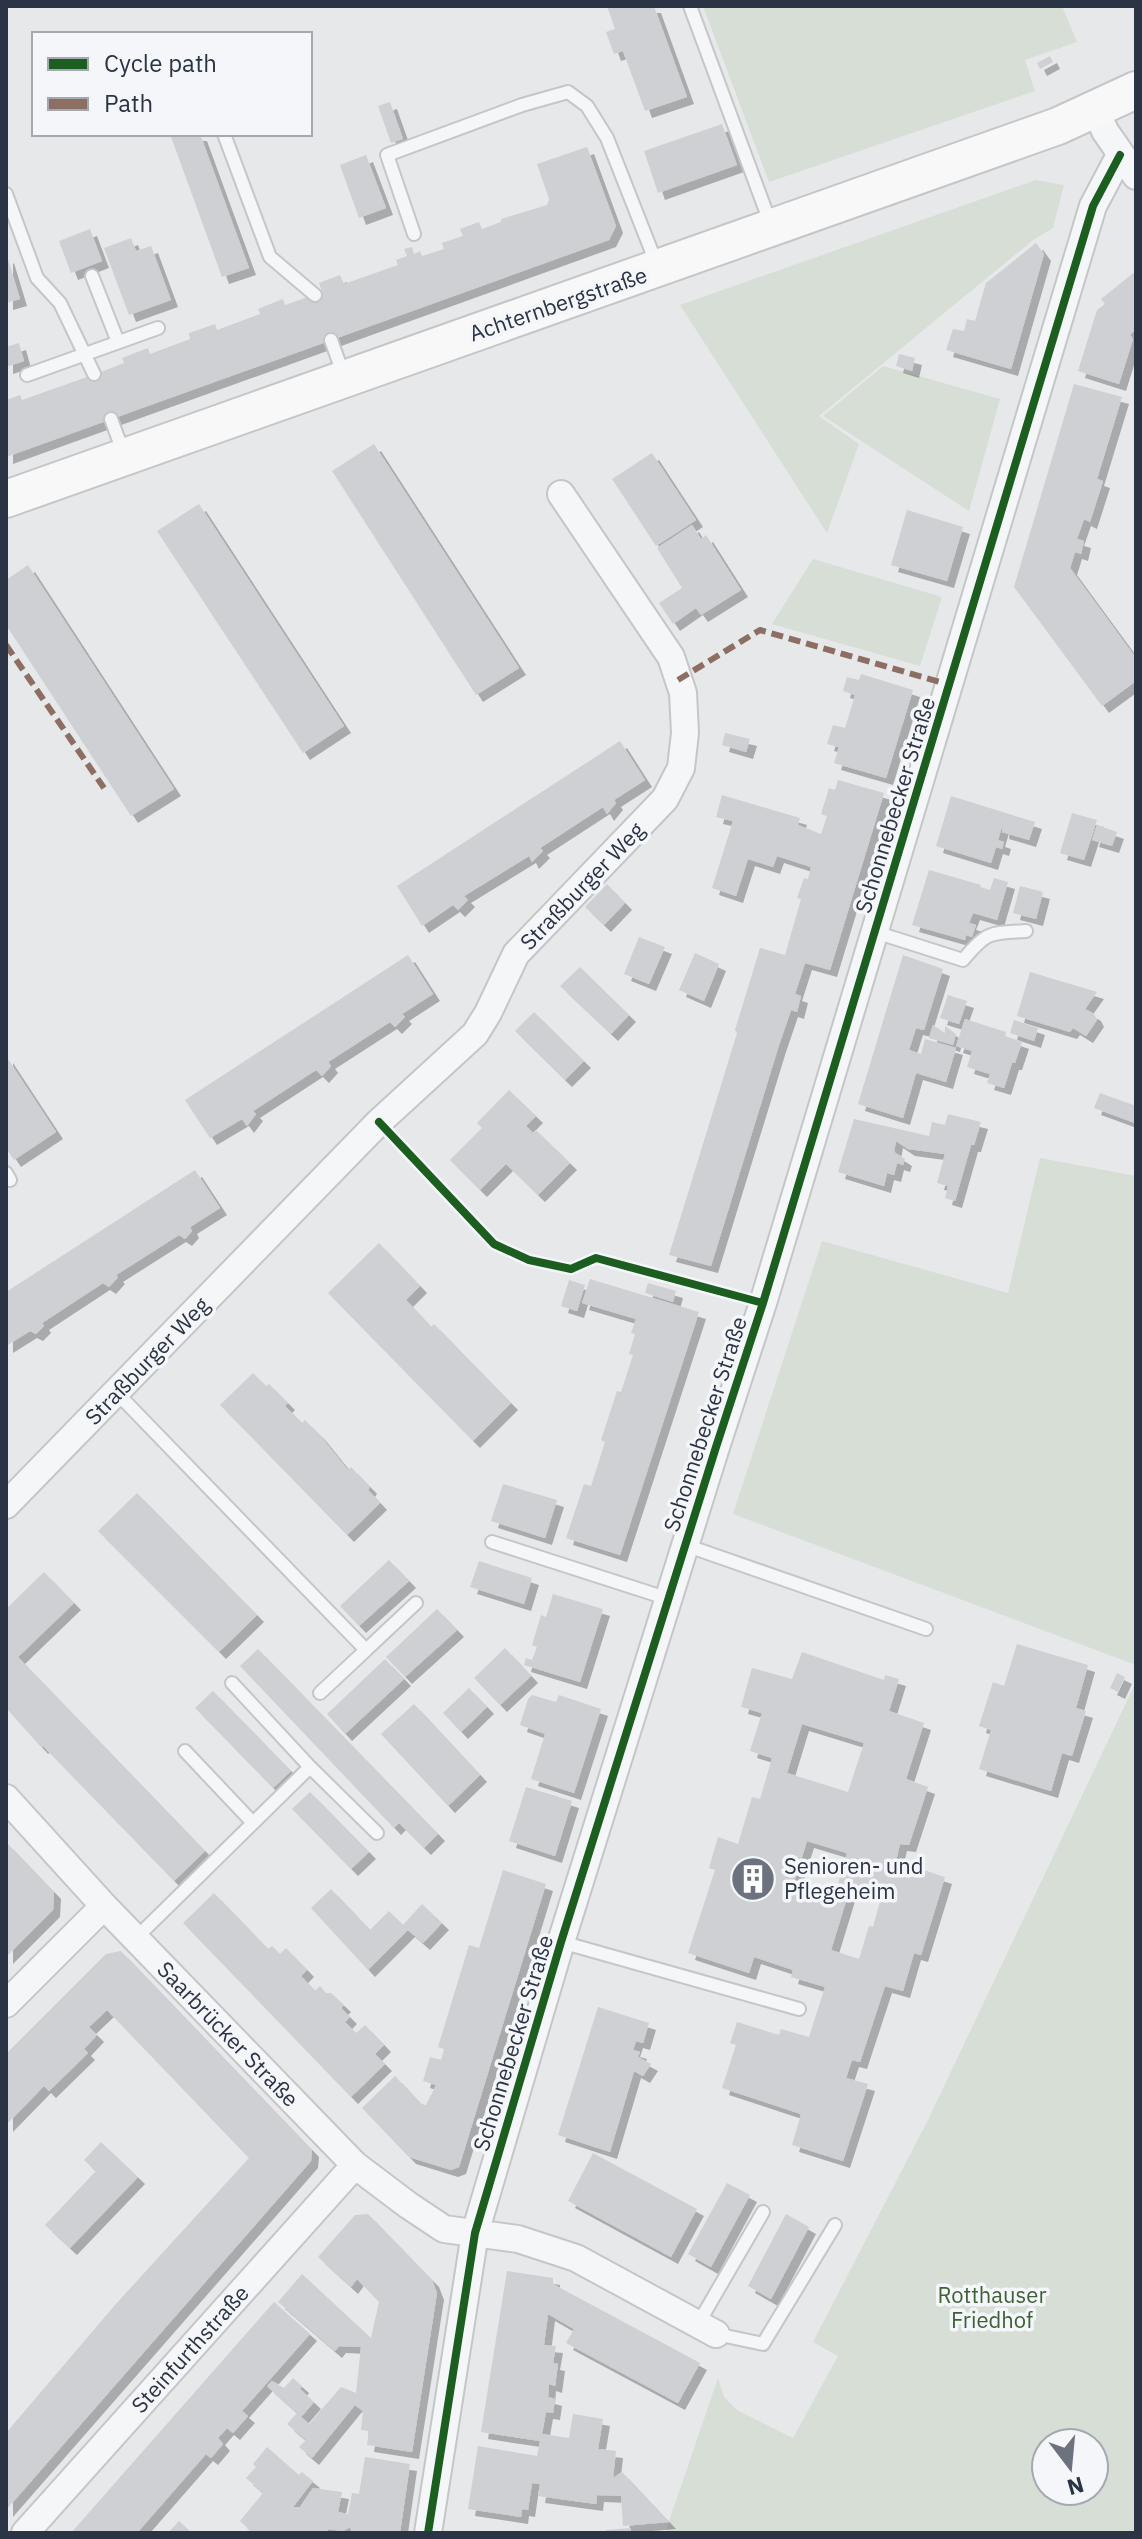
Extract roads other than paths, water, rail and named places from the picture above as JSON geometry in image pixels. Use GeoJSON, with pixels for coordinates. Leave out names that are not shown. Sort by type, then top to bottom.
{"type":"FeatureCollection","features":[{"type":"Feature","properties":{"kind":"street","name":"Achternbergstraße"},"geometry":{"type":"LineString","coordinates":[[6,499],[772,228],[1113,102]]}},
{"type":"Feature","properties":{"kind":"street","name":"Schonnebecker Straße"},"geometry":{"type":"LineString","coordinates":[[428,2533],[475,2233],[561,1942],[763,1303],[1093,206],[1128,165],[1105,131],[1113,102]]}},
{"type":"Feature","properties":{"kind":"street","name":"Straßburger Weg"},"geometry":{"type":"LineString","coordinates":[[6,1505],[379,1122],[475,1034],[516,954],[646,820],[671,789],[681,768],[685,733],[683,693],[671,657],[561,494]]}},
{"type":"Feature","properties":{"kind":"street","name":"Saarbrücker Straße"},"geometry":{"type":"LineString","coordinates":[[6,1798],[135,1939],[355,2165],[444,2229],[475,2233]]}},
{"type":"Feature","properties":{"kind":"street"},"geometry":{"type":"LineString","coordinates":[[6,2004],[104,1906]]}},
{"type":"Feature","properties":{"kind":"street","name":"Steinfurthstraße"},"geometry":{"type":"LineString","coordinates":[[25,2533],[355,2165]]}},
{"type":"Feature","properties":{"kind":"street"},"geometry":{"type":"LineString","coordinates":[[475,2233],[518,2239],[576,2258],[707,2329]]}},
{"type":"Feature","properties":{"kind":"lane"},"geometry":{"type":"LineString","coordinates":[[690,6],[772,228]]}},
{"type":"Feature","properties":{"kind":"lane"},"geometry":{"type":"LineString","coordinates":[[414,234],[387,155],[522,105],[568,92],[587,106],[607,138],[658,268]]}},
{"type":"Feature","properties":{"kind":"lane"},"geometry":{"type":"LineString","coordinates":[[225,136],[270,257],[315,295]]}},
{"type":"Feature","properties":{"kind":"lane"},"geometry":{"type":"LineString","coordinates":[[6,194],[37,278],[60,303],[94,374]]}},
{"type":"Feature","properties":{"kind":"lane"},"geometry":{"type":"LineString","coordinates":[[92,276],[118,342]]}},
{"type":"Feature","properties":{"kind":"lane"},"geometry":{"type":"LineString","coordinates":[[27,375],[158,328]]}},
{"type":"Feature","properties":{"kind":"lane"},"geometry":{"type":"LineString","coordinates":[[331,340],[345,379]]}},
{"type":"Feature","properties":{"kind":"lane"},"geometry":{"type":"LineString","coordinates":[[111,419],[125,457]]}},
{"type":"Feature","properties":{"kind":"lane"},"geometry":{"type":"LineString","coordinates":[[875,932],[963,960],[992,933],[1026,931]]}},
{"type":"Feature","properties":{"kind":"lane"},"geometry":{"type":"LineString","coordinates":[[116,1392],[366,1650]]}},
{"type":"Feature","properties":{"kind":"lane"},"geometry":{"type":"LineString","coordinates":[[492,1542],[669,1599]]}},
{"type":"Feature","properties":{"kind":"lane"},"geometry":{"type":"LineString","coordinates":[[685,1545],[926,1629]]}},
{"type":"Feature","properties":{"kind":"lane"},"geometry":{"type":"LineString","coordinates":[[320,1693],[416,1603]]}},
{"type":"Feature","properties":{"kind":"lane"},"geometry":{"type":"LineString","coordinates":[[232,1683],[377,1833]]}},
{"type":"Feature","properties":{"kind":"lane"},"geometry":{"type":"LineString","coordinates":[[185,1751],[253,1823]]}},
{"type":"Feature","properties":{"kind":"lane"},"geometry":{"type":"LineString","coordinates":[[135,1939],[310,1767]]}},
{"type":"Feature","properties":{"kind":"lane"},"geometry":{"type":"LineString","coordinates":[[561,1942],[799,2009]]}},
{"type":"Feature","properties":{"kind":"lane"},"geometry":{"type":"LineString","coordinates":[[763,2212],[707,2329],[763,2344],[835,2225]]}},
{"type":"Feature","properties":{"kind":"place","name":"Senioren- und Pflegeheim"},"geometry":{"type":"Point","coordinates":[753,1879]}},
{"type":"Feature","properties":{"kind":"park label","name":"Rotthauser Friedhof"},"geometry":{"type":"Point","coordinates":[992,2308]}}]}
